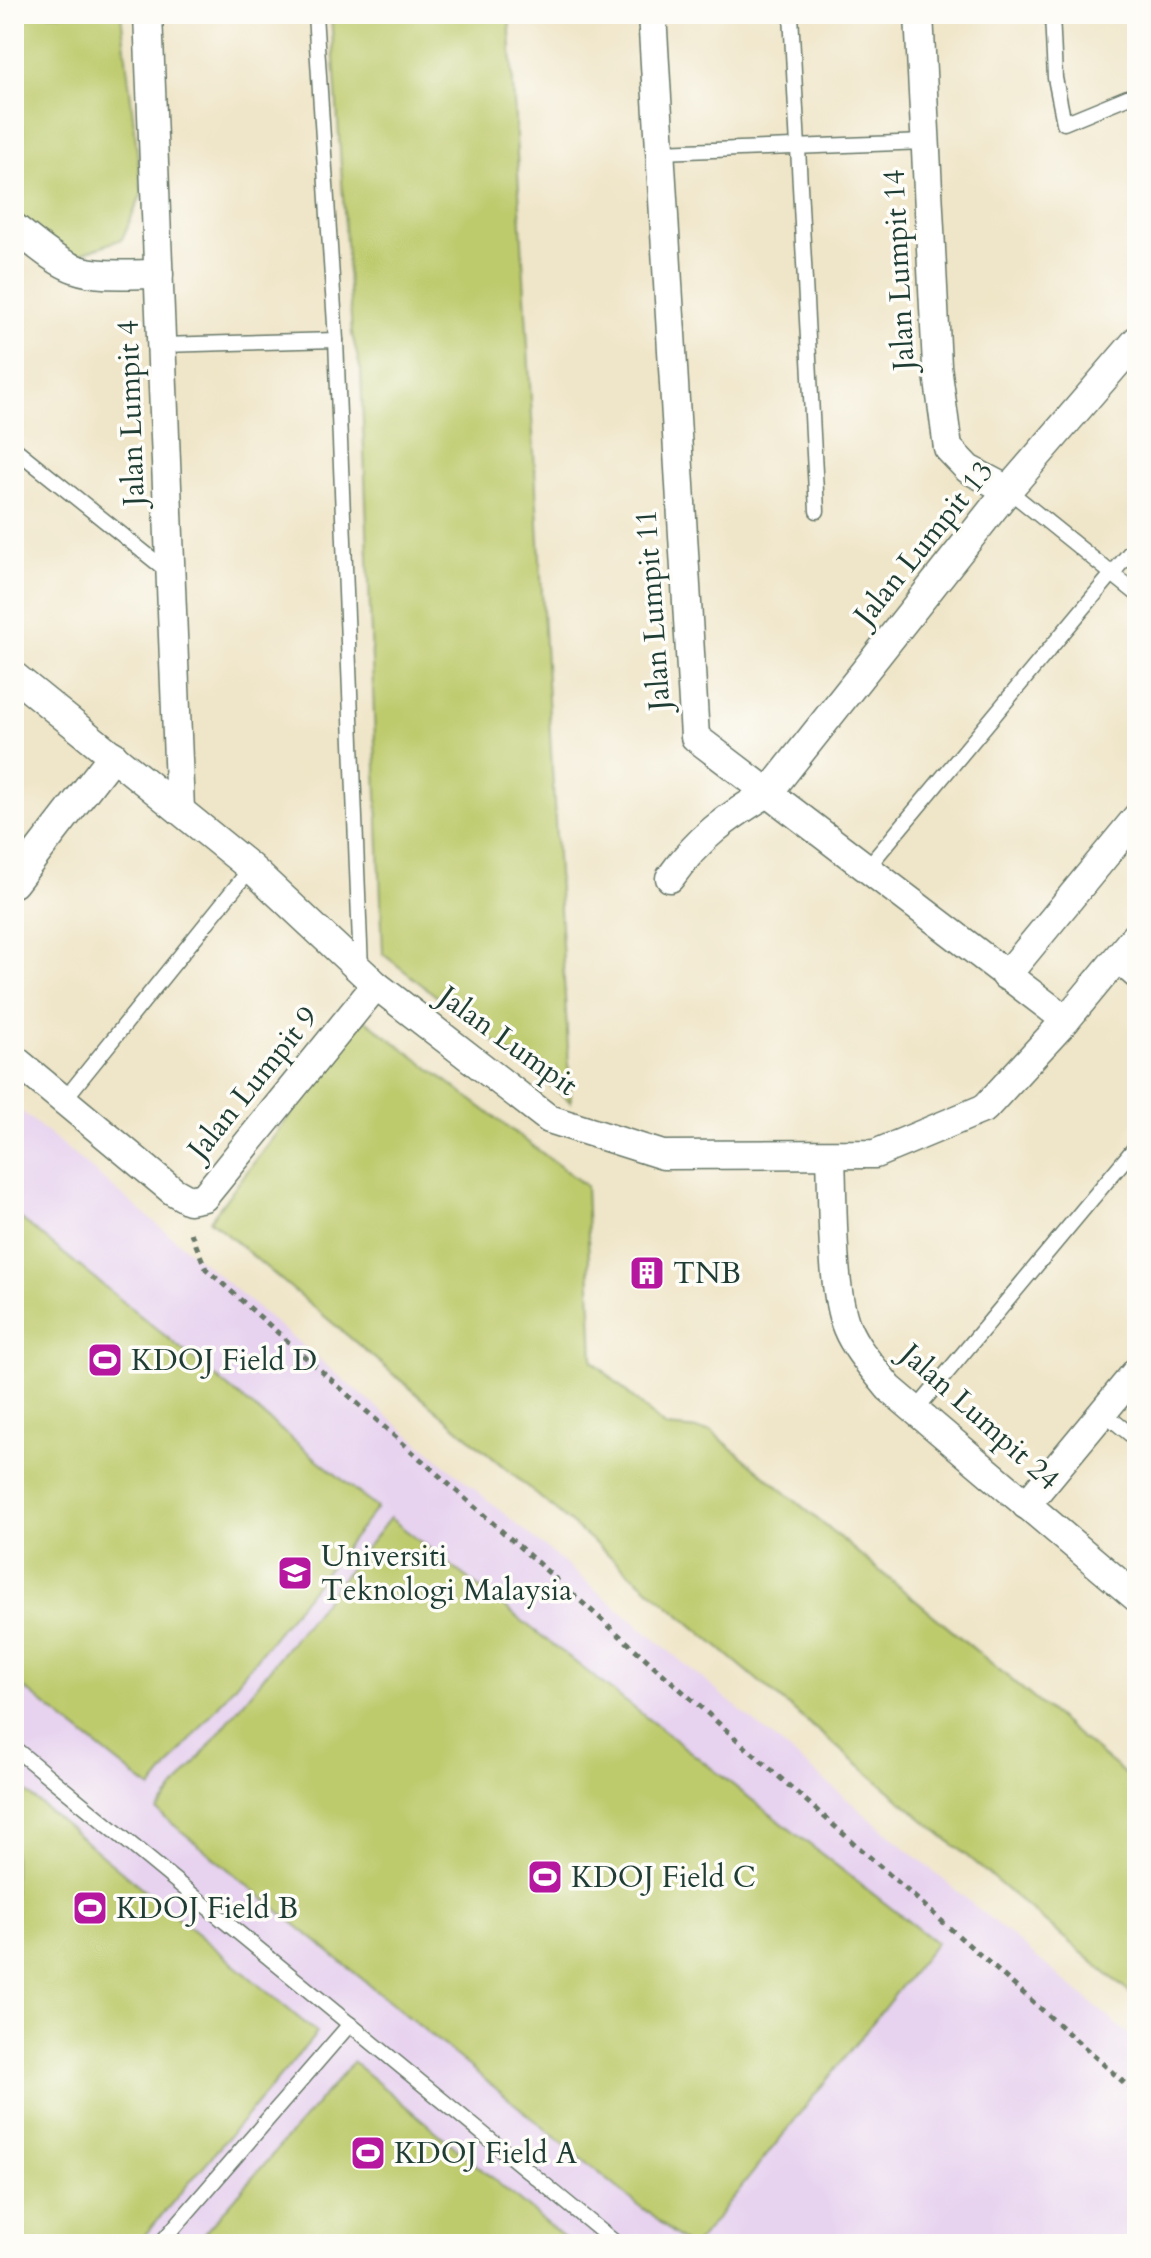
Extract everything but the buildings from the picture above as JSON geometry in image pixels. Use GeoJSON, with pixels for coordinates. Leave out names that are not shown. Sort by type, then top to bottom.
{"type":"FeatureCollection","features":[{"type":"Feature","properties":{"kind":"street","name":"Jalan Lumpit 4"},"geometry":{"type":"LineString","coordinates":[[148,14],[180,810]]}},
{"type":"Feature","properties":{"kind":"street","name":"Jalan Lumpit 11"},"geometry":{"type":"LineString","coordinates":[[652,14],[695,737],[1066,1020]]}},
{"type":"Feature","properties":{"kind":"street","name":"Jalan Lumpit 14"},"geometry":{"type":"LineString","coordinates":[[919,14],[937,366],[948,448],[968,469],[1008,490]]}},
{"type":"Feature","properties":{"kind":"street"},"geometry":{"type":"LineString","coordinates":[[14,227],[73,271],[90,275],[159,274]]}},
{"type":"Feature","properties":{"kind":"street","name":"Jalan Lumpit 13"},"geometry":{"type":"LineString","coordinates":[[769,792],[1008,490],[1137,340]]}},
{"type":"Feature","properties":{"kind":"street","name":"Jalan Lumpit"},"geometry":{"type":"LineString","coordinates":[[14,676],[251,868],[369,978],[549,1119],[663,1155],[831,1157],[875,1154],[985,1108],[1066,1020],[1137,934]]}},
{"type":"Feature","properties":{"kind":"street"},"geometry":{"type":"LineString","coordinates":[[14,883],[113,755]]}},
{"type":"Feature","properties":{"kind":"street"},"geometry":{"type":"LineString","coordinates":[[670,878],[690,849],[721,821],[769,792]]}},
{"type":"Feature","properties":{"kind":"street"},"geometry":{"type":"LineString","coordinates":[[1006,976],[1137,817]]}},
{"type":"Feature","properties":{"kind":"street","name":"Jalan Lumpit 9"},"geometry":{"type":"LineString","coordinates":[[173,1191],[189,1200],[204,1197],[369,978]]}},
{"type":"Feature","properties":{"kind":"street"},"geometry":{"type":"LineString","coordinates":[[14,1059],[173,1191]]}},
{"type":"Feature","properties":{"kind":"street","name":"Jalan Lumpit 24"},"geometry":{"type":"LineString","coordinates":[[831,1157],[840,1302],[847,1328],[889,1388],[1137,1598]]}},
{"type":"Feature","properties":{"kind":"street"},"geometry":{"type":"LineString","coordinates":[[1026,1505],[1137,1371]]}},
{"type":"Feature","properties":{"kind":"lane"},"geometry":{"type":"LineString","coordinates":[[315,14],[336,340],[369,978]]}},
{"type":"Feature","properties":{"kind":"lane"},"geometry":{"type":"LineString","coordinates":[[791,14],[817,511]]}},
{"type":"Feature","properties":{"kind":"lane"},"geometry":{"type":"LineString","coordinates":[[1052,14],[1055,78],[1064,123],[1137,93]]}},
{"type":"Feature","properties":{"kind":"lane"},"geometry":{"type":"LineString","coordinates":[[659,152],[925,142]]}},
{"type":"Feature","properties":{"kind":"lane"},"geometry":{"type":"LineString","coordinates":[[162,345],[336,340]]}},
{"type":"Feature","properties":{"kind":"lane"},"geometry":{"type":"LineString","coordinates":[[14,448],[171,574]]}},
{"type":"Feature","properties":{"kind":"lane"},"geometry":{"type":"LineString","coordinates":[[1008,490],[1137,594]]}},
{"type":"Feature","properties":{"kind":"lane"},"geometry":{"type":"LineString","coordinates":[[867,868],[1137,544]]}},
{"type":"Feature","properties":{"kind":"lane"},"geometry":{"type":"LineString","coordinates":[[64,1100],[251,868]]}},
{"type":"Feature","properties":{"kind":"lane"},"geometry":{"type":"LineString","coordinates":[[1113,963],[1137,984]]}},
{"type":"Feature","properties":{"kind":"lane"},"geometry":{"type":"LineString","coordinates":[[915,1411],[1137,1145]]}},
{"type":"Feature","properties":{"kind":"lane"},"geometry":{"type":"LineString","coordinates":[[1103,1412],[1137,1440]]}},
{"type":"Feature","properties":{"kind":"lane"},"geometry":{"type":"LineString","coordinates":[[14,1748],[617,2244]]}},
{"type":"Feature","properties":{"kind":"lane"},"geometry":{"type":"LineString","coordinates":[[160,2244],[350,2024]]}},
{"type":"Feature","properties":{"kind":"path"},"geometry":{"type":"LineString","coordinates":[[173,1191],[206,1269],[1137,2094]]}},
{"type":"Feature","properties":{"kind":"shaded area","name":"Universiti Teknologi Malaysia"},"geometry":{"type":"Polygon","coordinates":[[[14,1105],[1137,2041],[1137,2244],[14,2244],[14,1105]]]}},
{"type":"Feature","properties":{"kind":"green space"},"geometry":{"type":"Polygon","coordinates":[[[14,14],[121,14],[142,193],[122,239],[69,258],[14,216],[14,14]]]}},
{"type":"Feature","properties":{"kind":"green space"},"geometry":{"type":"Polygon","coordinates":[[[331,14],[509,14],[571,1102],[383,954],[361,371],[352,334],[331,14]]]}},
{"type":"Feature","properties":{"kind":"green space"},"geometry":{"type":"Polygon","coordinates":[[[364,1019],[586,1186],[593,1361],[665,1427],[711,1431],[1137,1784],[1137,1999],[210,1220],[364,1019]]]}},
{"type":"Feature","properties":{"kind":"green space","name":"KDOJ Field D"},"geometry":{"type":"Polygon","coordinates":[[[14,1213],[377,1508],[151,1789],[14,1680],[14,1213]]]}},
{"type":"Feature","properties":{"kind":"green space","name":"KDOJ Field C"},"geometry":{"type":"Polygon","coordinates":[[[390,1518],[936,1943],[696,2244],[686,2244],[157,1811],[390,1518]]]}},
{"type":"Feature","properties":{"kind":"green space","name":"KDOJ Field B"},"geometry":{"type":"Polygon","coordinates":[[[14,1782],[317,2033],[137,2244],[14,2244],[14,1782]]]}},
{"type":"Feature","properties":{"kind":"green space","name":"KDOJ Field A"},"geometry":{"type":"Polygon","coordinates":[[[353,2062],[571,2244],[195,2244],[353,2062]]]}},
{"type":"Feature","properties":{"kind":"place","name":"TNB"},"geometry":{"type":"Point","coordinates":[647,1273]}},
{"type":"Feature","properties":{"kind":"place","name":"KDOJ Field D"},"geometry":{"type":"Point","coordinates":[105,1360]}},
{"type":"Feature","properties":{"kind":"place","name":"Universiti Teknologi Malaysia"},"geometry":{"type":"Point","coordinates":[295,1573]}},
{"type":"Feature","properties":{"kind":"place","name":"KDOJ Field C"},"geometry":{"type":"Point","coordinates":[545,1877]}},
{"type":"Feature","properties":{"kind":"place","name":"KDOJ Field B"},"geometry":{"type":"Point","coordinates":[90,1908]}},
{"type":"Feature","properties":{"kind":"place","name":"KDOJ Field A"},"geometry":{"type":"Point","coordinates":[368,2153]}}]}
